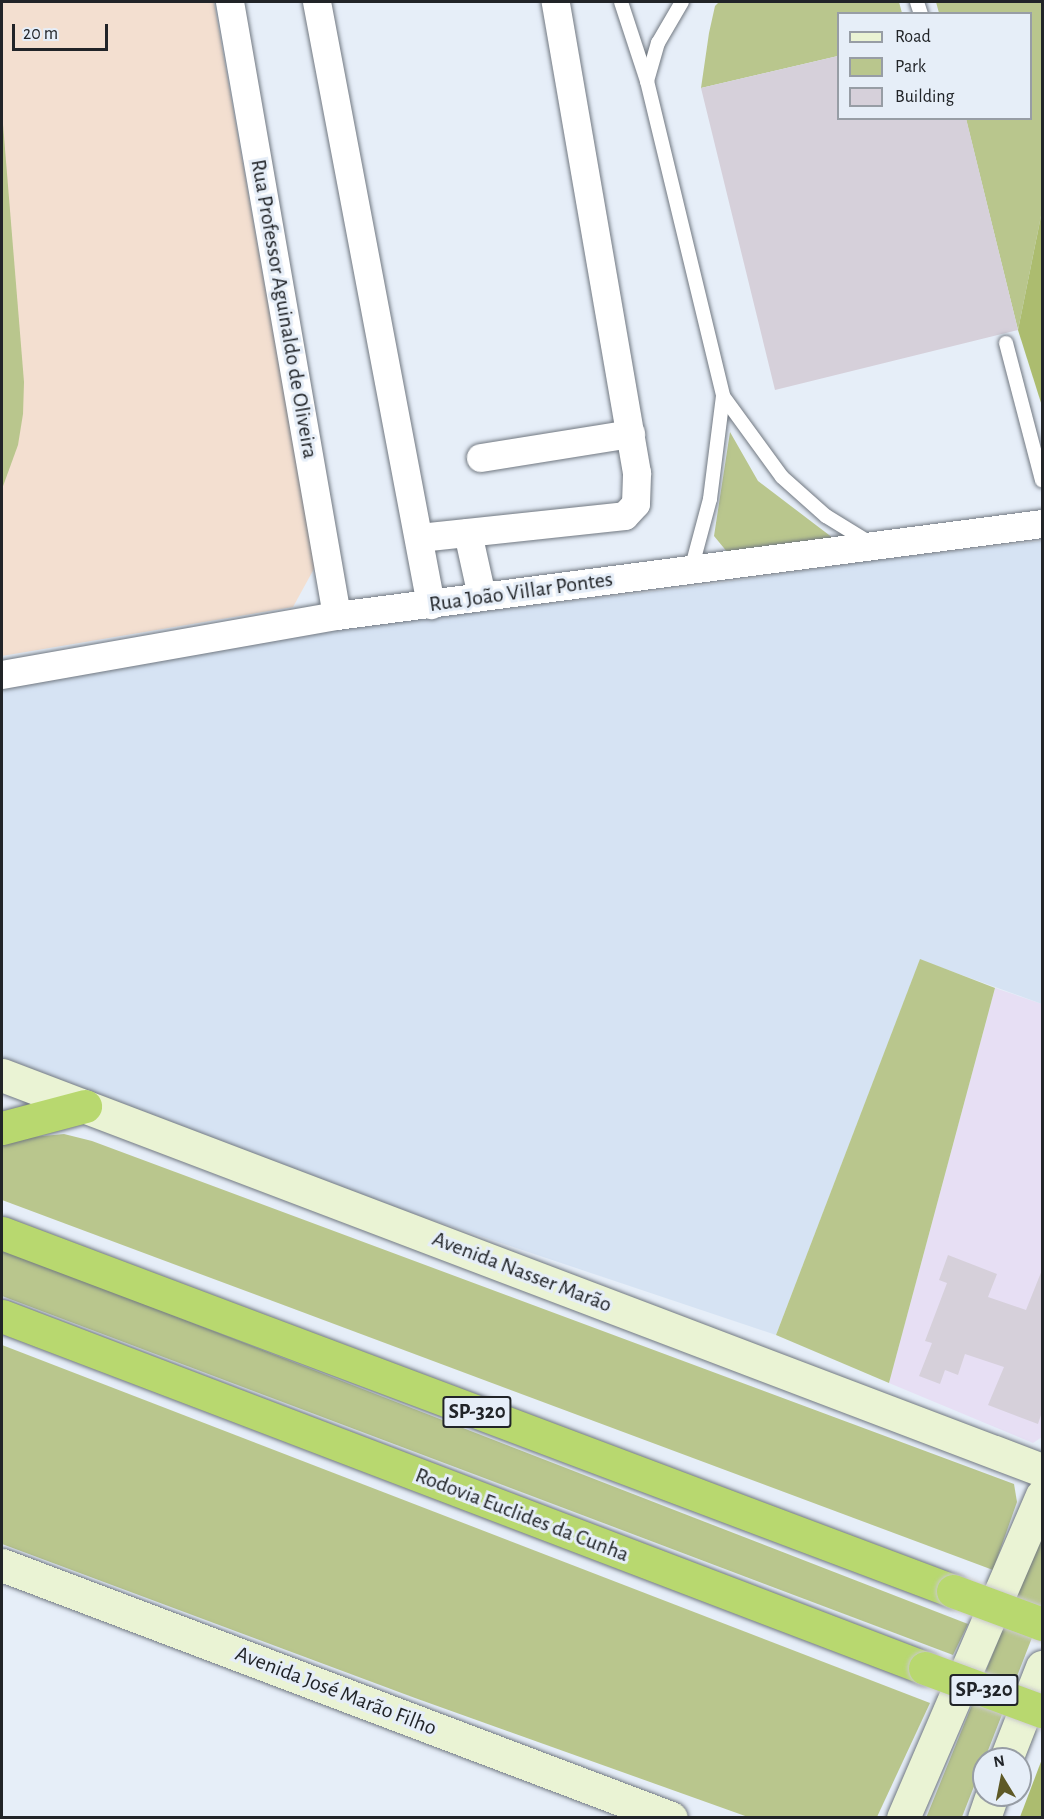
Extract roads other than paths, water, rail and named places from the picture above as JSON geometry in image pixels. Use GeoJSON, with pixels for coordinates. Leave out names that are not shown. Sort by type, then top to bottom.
{"type":"FeatureCollection","features":[{"type":"Feature","properties":{"kind":"highway"},"geometry":{"type":"LineString","coordinates":[[2,1128],[85,1106]]}},
{"type":"Feature","properties":{"kind":"highway","name":"SP-320"},"geometry":{"type":"LineString","coordinates":[[2,1233],[1042,1624]]}},
{"type":"Feature","properties":{"kind":"highway","name":"Rodovia Euclides da Cunha"},"geometry":{"type":"LineString","coordinates":[[2,1316],[1042,1711]]}},
{"type":"Feature","properties":{"kind":"main road","name":"Avenida Nasser Marão"},"geometry":{"type":"LineString","coordinates":[[2,1075],[1042,1470]]}},
{"type":"Feature","properties":{"kind":"main road"},"geometry":{"type":"LineString","coordinates":[[903,1818],[1042,1496]]}},
{"type":"Feature","properties":{"kind":"main road","name":"Avenida José Marão Filho"},"geometry":{"type":"LineString","coordinates":[[2,1565],[671,1818]]}},
{"type":"Feature","properties":{"kind":"main road"},"geometry":{"type":"LineString","coordinates":[[1011,1747],[1042,1667]]}},
{"type":"Feature","properties":{"kind":"street","name":"Rua Professor Aguinaldo de Oliveira"},"geometry":{"type":"LineString","coordinates":[[230,2],[337,616]]}},
{"type":"Feature","properties":{"kind":"street"},"geometry":{"type":"LineString","coordinates":[[317,2],[420,538],[430,605]]}},
{"type":"Feature","properties":{"kind":"street"},"geometry":{"type":"LineString","coordinates":[[420,538],[625,516],[636,504],[637,473],[631,434],[556,2]]}},
{"type":"Feature","properties":{"kind":"street"},"geometry":{"type":"LineString","coordinates":[[481,458],[631,434]]}},
{"type":"Feature","properties":{"kind":"street","name":"Rua João Villar Pontes"},"geometry":{"type":"LineString","coordinates":[[2,675],[337,616],[1042,524]]}},
{"type":"Feature","properties":{"kind":"street"},"geometry":{"type":"LineString","coordinates":[[468,533],[482,596]]}},
{"type":"Feature","properties":{"kind":"lane"},"geometry":{"type":"LineString","coordinates":[[621,2],[647,81],[723,396],[710,500],[691,570]]}},
{"type":"Feature","properties":{"kind":"lane"},"geometry":{"type":"LineString","coordinates":[[647,81],[658,43],[682,2]]}},
{"type":"Feature","properties":{"kind":"lane"},"geometry":{"type":"LineString","coordinates":[[1006,343],[1042,480]]}},
{"type":"Feature","properties":{"kind":"lane"},"geometry":{"type":"LineString","coordinates":[[723,396],[782,477],[826,516],[875,546]]}}]}
